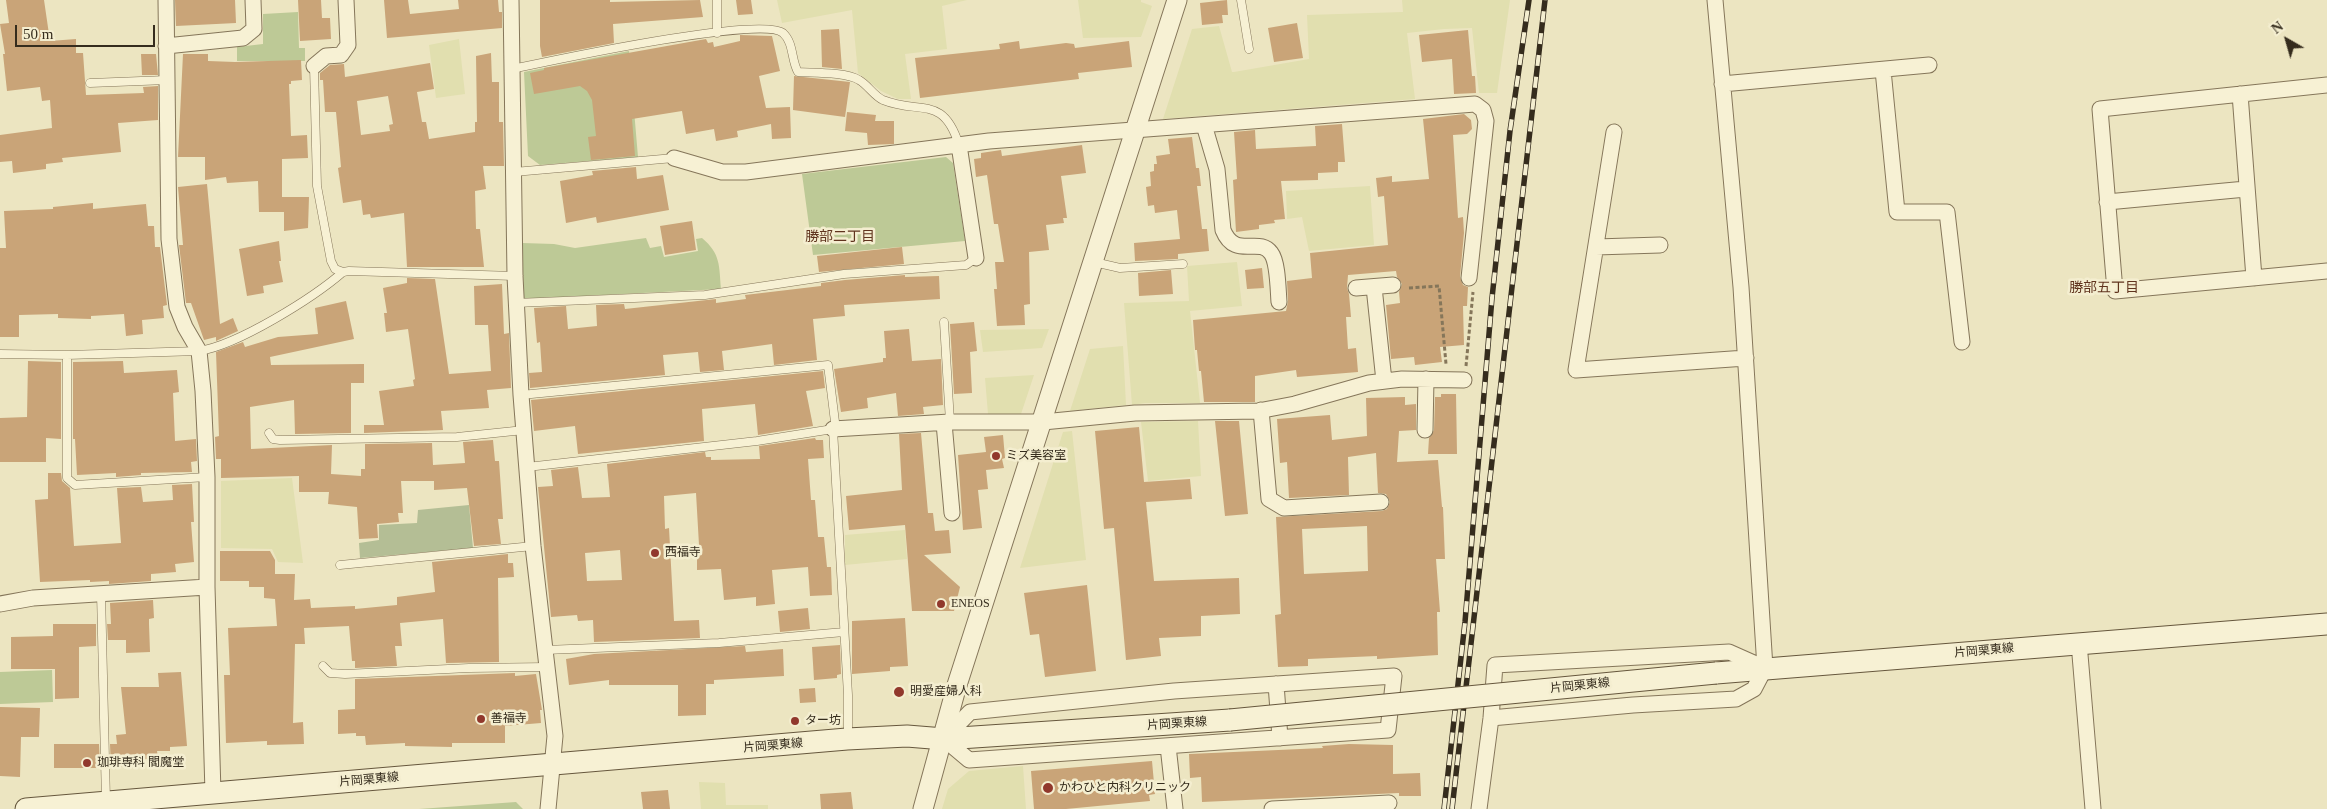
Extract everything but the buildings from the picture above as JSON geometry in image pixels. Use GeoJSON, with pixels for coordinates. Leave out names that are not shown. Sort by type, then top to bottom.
{"type":"FeatureCollection","features":[{"type":"Feature","properties":{"kind":"main road","name":"片岡栗東線"},"geometry":{"type":"LineString","coordinates":[[26,809],[848,739],[907,736],[944,739],[1230,720],[1765,668],[2327,624]]}},
{"type":"Feature","properties":{"kind":"street"},"geometry":{"type":"LineString","coordinates":[[166,0],[169,239],[177,307],[185,327],[199,351],[207,477],[207,587],[213,793]]}},
{"type":"Feature","properties":{"kind":"street"},"geometry":{"type":"LineString","coordinates":[[166,46],[243,38],[254,28],[253,0]]}},
{"type":"Feature","properties":{"kind":"street"},"geometry":{"type":"LineString","coordinates":[[314,66],[326,56],[341,55],[348,45],[346,0]]}},
{"type":"Feature","properties":{"kind":"street"},"geometry":{"type":"LineString","coordinates":[[511,0],[515,276],[521,395],[533,546],[555,736],[548,809]]}},
{"type":"Feature","properties":{"kind":"street"},"geometry":{"type":"LineString","coordinates":[[923,809],[944,739],[957,685],[1178,0]]}},
{"type":"Feature","properties":{"kind":"street"},"geometry":{"type":"LineString","coordinates":[[1491,718],[1633,705],[1736,699],[1754,689],[1765,668],[1746,358],[1715,0]]}},
{"type":"Feature","properties":{"kind":"street"},"geometry":{"type":"LineString","coordinates":[[1722,84],[1929,65]]}},
{"type":"Feature","properties":{"kind":"street"},"geometry":{"type":"LineString","coordinates":[[1883,70],[1897,212],[1947,212],[1962,342]]}},
{"type":"Feature","properties":{"kind":"street"},"geometry":{"type":"LineString","coordinates":[[2327,85],[2100,109],[2115,291],[2327,271]]}},
{"type":"Feature","properties":{"kind":"street"},"geometry":{"type":"LineString","coordinates":[[2240,94],[2254,278]]}},
{"type":"Feature","properties":{"kind":"street"},"geometry":{"type":"LineString","coordinates":[[674,158],[722,172],[746,172],[959,145],[1475,104],[1483,110],[1486,121],[1469,278]]}},
{"type":"Feature","properties":{"kind":"street"},"geometry":{"type":"LineString","coordinates":[[1204,125],[1217,169],[1224,230],[1227,238],[1239,247],[1265,248],[1271,252],[1274,259],[1280,302]]}},
{"type":"Feature","properties":{"kind":"street"},"geometry":{"type":"LineString","coordinates":[[1614,132],[1576,370],[1746,358]]}},
{"type":"Feature","properties":{"kind":"street"},"geometry":{"type":"LineString","coordinates":[[959,145],[976,258]]}},
{"type":"Feature","properties":{"kind":"street"},"geometry":{"type":"LineString","coordinates":[[2108,202],[2246,189]]}},
{"type":"Feature","properties":{"kind":"street"},"geometry":{"type":"LineString","coordinates":[[1596,247],[1660,245]]}},
{"type":"Feature","properties":{"kind":"street"},"geometry":{"type":"LineString","coordinates":[[1356,288],[1393,285]]}},
{"type":"Feature","properties":{"kind":"street"},"geometry":{"type":"LineString","coordinates":[[1374,287],[1384,381]]}},
{"type":"Feature","properties":{"kind":"street"},"geometry":{"type":"LineString","coordinates":[[833,429],[947,422],[1043,422],[1135,414],[1261,410],[1295,404],[1369,383],[1426,379],[1464,380]]}},
{"type":"Feature","properties":{"kind":"street"},"geometry":{"type":"LineString","coordinates":[[1425,430],[1426,379]]}},
{"type":"Feature","properties":{"kind":"street"},"geometry":{"type":"LineString","coordinates":[[1261,410],[1269,498],[1284,508],[1381,502]]}},
{"type":"Feature","properties":{"kind":"street"},"geometry":{"type":"LineString","coordinates":[[947,422],[952,513]]}},
{"type":"Feature","properties":{"kind":"street"},"geometry":{"type":"LineString","coordinates":[[0,604],[33,598],[207,587]]}},
{"type":"Feature","properties":{"kind":"street"},"geometry":{"type":"LineString","coordinates":[[2079,643],[2093,809]]}},
{"type":"Feature","properties":{"kind":"street"},"geometry":{"type":"LineString","coordinates":[[1479,809],[1491,718],[1495,665],[1729,652],[1765,668]]}},
{"type":"Feature","properties":{"kind":"street"},"geometry":{"type":"LineString","coordinates":[[1394,676],[1388,730],[969,760],[944,739],[970,712],[1174,691],[1394,676]]}},
{"type":"Feature","properties":{"kind":"street"},"geometry":{"type":"LineString","coordinates":[[1276,684],[1280,738]]}},
{"type":"Feature","properties":{"kind":"street"},"geometry":{"type":"LineString","coordinates":[[1168,746],[1175,809]]}},
{"type":"Feature","properties":{"kind":"street"},"geometry":{"type":"LineString","coordinates":[[1272,809],[1389,803]]}},
{"type":"Feature","properties":{"kind":"lane"},"geometry":{"type":"LineString","coordinates":[[717,0],[717,33]]}},
{"type":"Feature","properties":{"kind":"lane"},"geometry":{"type":"LineString","coordinates":[[1241,0],[1249,49]]}},
{"type":"Feature","properties":{"kind":"lane"},"geometry":{"type":"LineString","coordinates":[[512,69],[624,47],[717,33],[774,28],[784,34],[790,45],[798,72],[850,77],[859,80],[881,99],[892,103],[924,107],[939,112],[948,120],[959,145]]}},
{"type":"Feature","properties":{"kind":"lane"},"geometry":{"type":"LineString","coordinates":[[314,66],[317,186],[331,260],[335,269],[343,272],[515,276]]}},
{"type":"Feature","properties":{"kind":"lane"},"geometry":{"type":"LineString","coordinates":[[90,83],[167,80]]}},
{"type":"Feature","properties":{"kind":"lane"},"geometry":{"type":"LineString","coordinates":[[514,172],[674,158]]}},
{"type":"Feature","properties":{"kind":"lane"},"geometry":{"type":"LineString","coordinates":[[516,303],[705,295],[844,274],[966,265],[976,258]]}},
{"type":"Feature","properties":{"kind":"lane"},"geometry":{"type":"LineString","coordinates":[[1094,262],[1120,268],[1183,264]]}},
{"type":"Feature","properties":{"kind":"lane"},"geometry":{"type":"LineString","coordinates":[[0,354],[67,355],[199,351],[216,348],[244,335],[295,305],[343,272]]}},
{"type":"Feature","properties":{"kind":"lane"},"geometry":{"type":"LineString","coordinates":[[944,322],[947,422]]}},
{"type":"Feature","properties":{"kind":"lane"},"geometry":{"type":"LineString","coordinates":[[67,355],[67,478],[75,485],[207,477]]}},
{"type":"Feature","properties":{"kind":"lane"},"geometry":{"type":"LineString","coordinates":[[521,395],[828,365],[835,422],[833,429],[848,739]]}},
{"type":"Feature","properties":{"kind":"lane"},"geometry":{"type":"LineString","coordinates":[[527,467],[757,441],[833,429]]}},
{"type":"Feature","properties":{"kind":"lane"},"geometry":{"type":"LineString","coordinates":[[269,433],[272,439],[280,440],[457,437],[524,430]]}},
{"type":"Feature","properties":{"kind":"lane"},"geometry":{"type":"LineString","coordinates":[[340,564],[533,546]]}},
{"type":"Feature","properties":{"kind":"lane"},"geometry":{"type":"LineString","coordinates":[[101,593],[106,802]]}},
{"type":"Feature","properties":{"kind":"lane"},"geometry":{"type":"LineString","coordinates":[[545,650],[591,646],[719,643],[844,632]]}},
{"type":"Feature","properties":{"kind":"lane"},"geometry":{"type":"LineString","coordinates":[[323,666],[330,673],[345,674],[469,668],[547,667]]}},
{"type":"Feature","properties":{"kind":"path"},"geometry":{"type":"LineString","coordinates":[[1464,380],[1474,280],[1469,278]]}},
{"type":"Feature","properties":{"kind":"path"},"geometry":{"type":"LineString","coordinates":[[1393,285],[1397,290],[1439,286],[1448,379]]}},
{"type":"Feature","properties":{"kind":"shaded area"},"geometry":{"type":"Polygon","coordinates":[[[777,0],[967,0],[942,6],[947,49],[905,54],[911,99],[898,99],[881,91],[858,73],[852,10],[782,23],[777,0]]]}},
{"type":"Feature","properties":{"kind":"shaded area"},"geometry":{"type":"Polygon","coordinates":[[[1078,0],[1141,0],[1141,2],[1152,6],[1141,37],[1083,38],[1078,0]]]}},
{"type":"Feature","properties":{"kind":"shaded area"},"geometry":{"type":"Polygon","coordinates":[[[1402,0],[1510,0],[1497,93],[1479,93],[1472,28],[1444,29],[1407,33],[1415,99],[1163,119],[1192,29],[1219,26],[1232,72],[1234,72],[1309,59],[1307,15],[1403,12],[1402,0]]]}},
{"type":"Feature","properties":{"kind":"shaded area"},"geometry":{"type":"Polygon","coordinates":[[[459,39],[465,94],[436,98],[429,45],[459,39]]]}},
{"type":"Feature","properties":{"kind":"shaded area"},"geometry":{"type":"Polygon","coordinates":[[[1370,186],[1374,245],[1309,251],[1302,217],[1287,219],[1286,191],[1370,186]]]}},
{"type":"Feature","properties":{"kind":"shaded area"},"geometry":{"type":"Polygon","coordinates":[[[1237,262],[1242,306],[1190,311],[1200,403],[1145,403],[1132,405],[1124,303],[1189,301],[1187,266],[1237,262]]]}},
{"type":"Feature","properties":{"kind":"shaded area"},"geometry":{"type":"Polygon","coordinates":[[[1049,329],[1042,348],[983,352],[980,330],[1049,329]]]}},
{"type":"Feature","properties":{"kind":"shaded area"},"geometry":{"type":"Polygon","coordinates":[[[1123,346],[1126,405],[1070,411],[1090,349],[1123,346]]]}},
{"type":"Feature","properties":{"kind":"shaded area"},"geometry":{"type":"Polygon","coordinates":[[[1034,375],[1021,414],[988,414],[985,378],[1034,375]]]}},
{"type":"Feature","properties":{"kind":"shaded area"},"geometry":{"type":"Polygon","coordinates":[[[1198,421],[1201,476],[1148,481],[1141,422],[1198,421]]]}},
{"type":"Feature","properties":{"kind":"shaded area"},"geometry":{"type":"Polygon","coordinates":[[[1072,431],[1086,560],[1020,568],[1063,432],[1072,431]]]}},
{"type":"Feature","properties":{"kind":"shaded area"},"geometry":{"type":"Polygon","coordinates":[[[292,478],[303,563],[278,562],[272,549],[221,548],[221,481],[292,478]]]}},
{"type":"Feature","properties":{"kind":"shaded area"},"geometry":{"type":"Polygon","coordinates":[[[905,530],[907,559],[845,565],[845,535],[905,530]]]}},
{"type":"Feature","properties":{"kind":"shaded area"},"geometry":{"type":"Polygon","coordinates":[[[1023,766],[1026,809],[942,809],[948,789],[969,771],[1023,766]]]}},
{"type":"Feature","properties":{"kind":"shaded area"},"geometry":{"type":"Polygon","coordinates":[[[699,782],[725,783],[726,805],[768,805],[768,809],[701,809],[699,782]]]}},
{"type":"Feature","properties":{"kind":"green space"},"geometry":{"type":"Polygon","coordinates":[[[298,12],[299,48],[305,48],[305,61],[237,61],[237,47],[263,44],[263,14],[298,12]]]}},
{"type":"Feature","properties":{"kind":"green space"},"geometry":{"type":"Polygon","coordinates":[[[629,51],[638,157],[540,165],[528,156],[524,72],[629,51]]]}},
{"type":"Feature","properties":{"kind":"green space"},"geometry":{"type":"Polygon","coordinates":[[[946,157],[953,163],[965,241],[813,255],[802,174],[946,157]]]}},
{"type":"Feature","properties":{"kind":"green space"},"geometry":{"type":"Polygon","coordinates":[[[646,238],[650,248],[661,246],[664,257],[698,251],[696,239],[702,238],[716,255],[721,289],[524,299],[522,243],[554,244],[575,248],[646,238]]]}},
{"type":"Feature","properties":{"kind":"green space"},"geometry":{"type":"Polygon","coordinates":[[[469,505],[473,548],[360,558],[359,543],[379,540],[379,525],[417,523],[418,510],[469,505]]]}},
{"type":"Feature","properties":{"kind":"green space"},"geometry":{"type":"Polygon","coordinates":[[[52,670],[53,702],[0,704],[0,672],[52,670]]]}},
{"type":"Feature","properties":{"kind":"green space"},"geometry":{"type":"Polygon","coordinates":[[[516,802],[523,809],[419,809],[516,802]]]}},
{"type":"Feature","properties":{"kind":"railway"},"geometry":{"type":"LineString","coordinates":[[1444,809],[1465,622],[1492,298],[1510,131],[1529,0]]}},
{"type":"Feature","properties":{"kind":"railway"},"geometry":{"type":"LineString","coordinates":[[1452,809],[1545,0]]}},
{"type":"Feature","properties":{"kind":"place","name":"ミズ美容室"},"geometry":{"type":"Point","coordinates":[996,456]}},
{"type":"Feature","properties":{"kind":"place","name":"西福寺"},"geometry":{"type":"Point","coordinates":[655,553]}},
{"type":"Feature","properties":{"kind":"place","name":"ENEOS"},"geometry":{"type":"Point","coordinates":[941,604]}},
{"type":"Feature","properties":{"kind":"place","name":"明愛産婦人科"},"geometry":{"type":"Point","coordinates":[899,692]}},
{"type":"Feature","properties":{"kind":"place","name":"善福寺"},"geometry":{"type":"Point","coordinates":[481,719]}},
{"type":"Feature","properties":{"kind":"place","name":"ター坊"},"geometry":{"type":"Point","coordinates":[795,721]}},
{"type":"Feature","properties":{"kind":"place","name":"珈琲専科 閻魔堂"},"geometry":{"type":"Point","coordinates":[87,763]}},
{"type":"Feature","properties":{"kind":"place","name":"かわひと内科クリニック"},"geometry":{"type":"Point","coordinates":[1048,788]}},
{"type":"Feature","properties":{"kind":"district","name":"勝部二丁目"},"geometry":{"type":"Point","coordinates":[840,237]}},
{"type":"Feature","properties":{"kind":"district","name":"勝部五丁目"},"geometry":{"type":"Point","coordinates":[2104,288]}}]}
